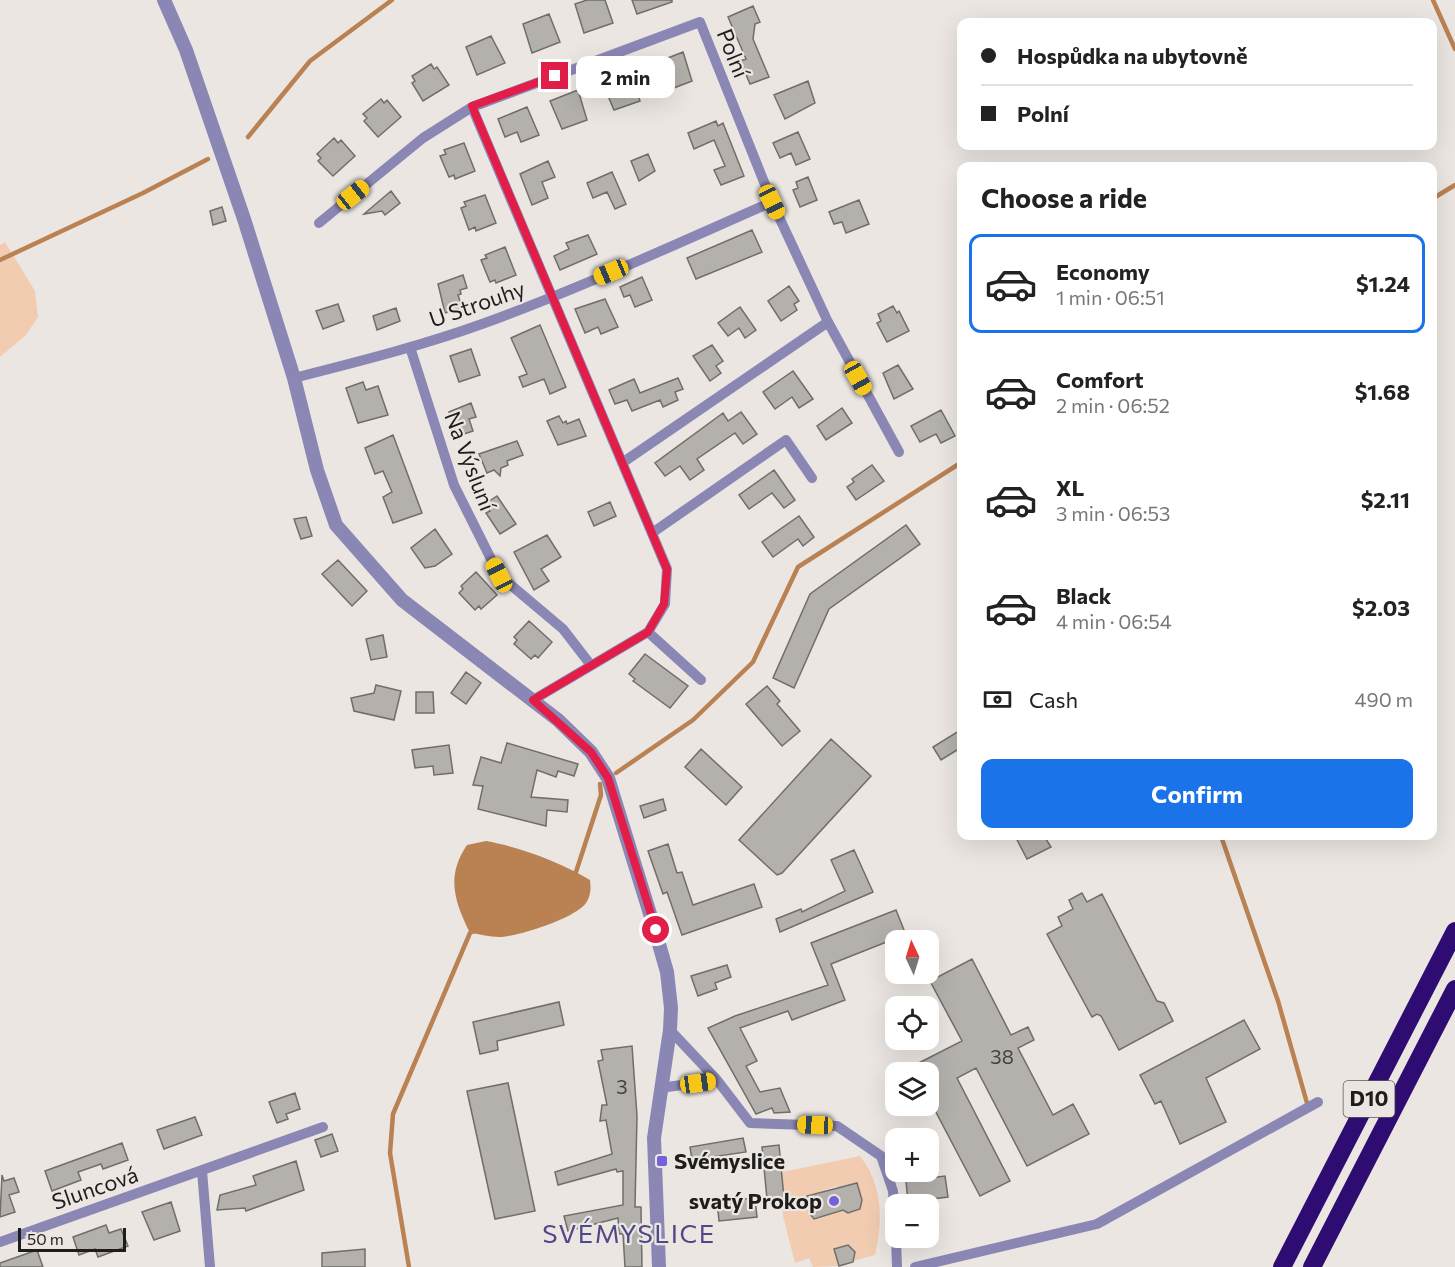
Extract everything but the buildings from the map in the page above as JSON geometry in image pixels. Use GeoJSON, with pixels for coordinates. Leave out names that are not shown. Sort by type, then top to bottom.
{"type":"FeatureCollection","features":[{"type":"Feature","properties":{"kind":"highway","name":"D10"},"geometry":{"type":"LineString","coordinates":[[1282,1267],[1455,931]]}},
{"type":"Feature","properties":{"kind":"highway","name":"D10"},"geometry":{"type":"LineString","coordinates":[[1312,1267],[1455,989]]}},
{"type":"Feature","properties":{"kind":"street"},"geometry":{"type":"LineString","coordinates":[[164,0],[186,50],[236,196],[294,378],[317,470],[336,525],[402,600],[533,700],[591,752],[608,778],[619,807],[667,972],[670,1030],[654,1138],[659,1267]]}},
{"type":"Feature","properties":{"kind":"street","name":"Polní"},"geometry":{"type":"LineString","coordinates":[[319,223],[423,138],[472,106],[700,22],[772,202]]}},
{"type":"Feature","properties":{"kind":"street"},"geometry":{"type":"LineString","coordinates":[[472,106],[667,569],[664,604],[648,632],[590,664],[533,700]]}},
{"type":"Feature","properties":{"kind":"street"},"geometry":{"type":"LineString","coordinates":[[772,202],[828,322],[899,452]]}},
{"type":"Feature","properties":{"kind":"street","name":"U Strouhy"},"geometry":{"type":"LineString","coordinates":[[294,378],[410,347],[551,298],[772,202]]}},
{"type":"Feature","properties":{"kind":"street"},"geometry":{"type":"LineString","coordinates":[[622,463],[828,322]]}},
{"type":"Feature","properties":{"kind":"street","name":"Na Výsluní"},"geometry":{"type":"LineString","coordinates":[[410,347],[454,485],[499,575],[563,629],[590,664]]}},
{"type":"Feature","properties":{"kind":"street"},"geometry":{"type":"LineString","coordinates":[[652,533],[786,440],[812,478]]}},
{"type":"Feature","properties":{"kind":"street"},"geometry":{"type":"LineString","coordinates":[[648,632],[701,680]]}},
{"type":"Feature","properties":{"kind":"street"},"geometry":{"type":"LineString","coordinates":[[670,1030],[717,1080],[750,1124],[837,1126],[881,1156],[893,1194]]}},
{"type":"Feature","properties":{"kind":"street"},"geometry":{"type":"LineString","coordinates":[[660,1088],[717,1080]]}},
{"type":"Feature","properties":{"kind":"street"},"geometry":{"type":"LineString","coordinates":[[915,1267],[1097,1224],[1318,1102]]}},
{"type":"Feature","properties":{"kind":"street","name":"Sluncová"},"geometry":{"type":"LineString","coordinates":[[0,1242],[322,1127]]}},
{"type":"Feature","properties":{"kind":"street"},"geometry":{"type":"LineString","coordinates":[[202,1171],[210,1267]]}},
{"type":"Feature","properties":{"kind":"street"},"geometry":{"type":"LineString","coordinates":[[896,1248],[897,1267]]}},
{"type":"Feature","properties":{"kind":"shaded area"},"geometry":{"type":"Polygon","coordinates":[[[5,242],[35,291],[38,317],[26,335],[0,357],[0,245],[5,242]]]}},
{"type":"Feature","properties":{"kind":"shaded area"},"geometry":{"type":"Polygon","coordinates":[[[486,841],[540,856],[590,880],[590,892],[586,903],[571,915],[519,934],[492,937],[470,933],[456,899],[456,867],[467,845],[486,841]]]}},
{"type":"Feature","properties":{"kind":"shaded area"},"geometry":{"type":"Polygon","coordinates":[[[860,1156],[873,1179],[879,1203],[878,1242],[875,1255],[853,1261],[847,1245],[834,1249],[838,1266],[813,1267],[809,1258],[795,1263],[783,1216],[782,1172],[860,1156]],[[836,1186],[808,1196],[810,1214],[815,1219],[843,1210],[841,1188],[836,1186]]]}},
{"type":"Feature","properties":{"kind":"waterway"},"geometry":{"type":"LineString","coordinates":[[248,137],[310,61],[392,0]]}},
{"type":"Feature","properties":{"kind":"waterway"},"geometry":{"type":"LineString","coordinates":[[1433,0],[1455,49]]}},
{"type":"Feature","properties":{"kind":"waterway"},"geometry":{"type":"LineString","coordinates":[[0,260],[143,193],[208,159]]}},
{"type":"Feature","properties":{"kind":"waterway"},"geometry":{"type":"LineString","coordinates":[[1437,196],[1455,185]]}},
{"type":"Feature","properties":{"kind":"waterway"},"geometry":{"type":"LineString","coordinates":[[616,773],[693,720],[753,662],[798,567],[957,465]]}},
{"type":"Feature","properties":{"kind":"waterway"},"geometry":{"type":"LineString","coordinates":[[571,875],[576,872],[601,795],[600,784]]}},
{"type":"Feature","properties":{"kind":"waterway"},"geometry":{"type":"LineString","coordinates":[[1222,840],[1278,1001],[1307,1103]]}},
{"type":"Feature","properties":{"kind":"waterway"},"geometry":{"type":"LineString","coordinates":[[409,1267],[390,1153],[393,1114],[470,933],[475,930]]}},
{"type":"Feature","properties":{"kind":"place","name":"Svémyslice"},"geometry":{"type":"Point","coordinates":[662,1161]}},
{"type":"Feature","properties":{"kind":"place","name":"svatý Prokop"},"geometry":{"type":"Point","coordinates":[834,1201]}},
{"type":"Feature","properties":{"kind":"district","name":"SVÉMYSLICE"},"geometry":{"type":"Point","coordinates":[629,1234]}},
{"type":"Feature","properties":{"kind":"route"},"geometry":{"type":"LineString","coordinates":[[555,76],[472,106],[667,569],[664,604],[648,632],[552,686],[533,700],[591,752],[608,778],[656,930]]}}]}
